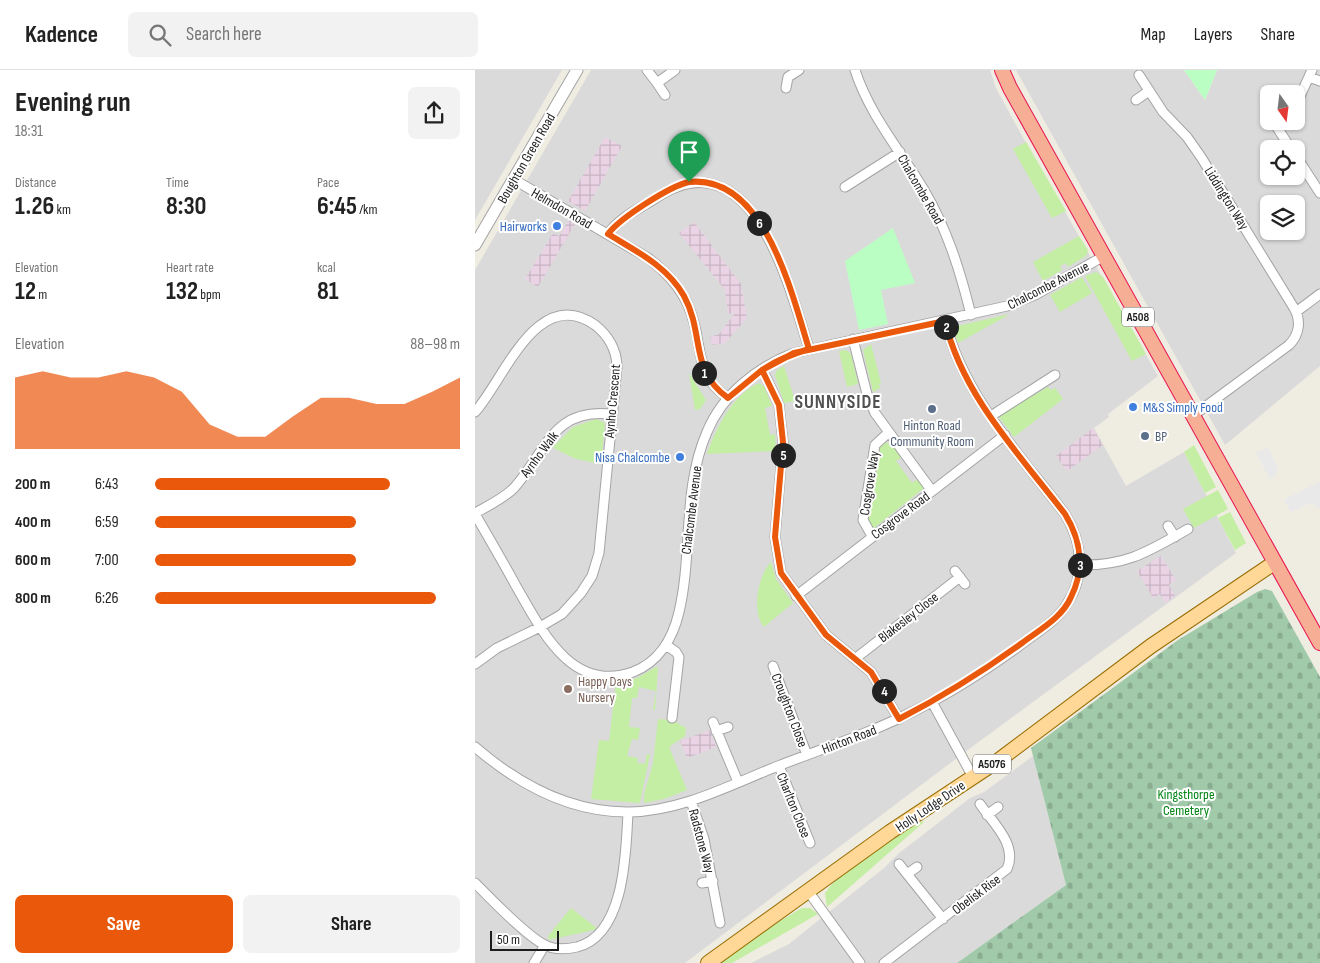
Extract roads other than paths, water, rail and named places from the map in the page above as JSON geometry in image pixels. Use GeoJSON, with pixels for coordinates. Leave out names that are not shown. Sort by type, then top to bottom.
{"type":"FeatureCollection","features":[{"type":"Feature","properties":{"kind":"highway","name":"A508"},"geometry":{"type":"LineString","coordinates":[[1002,70],[1010,88],[1194,414],[1274,563],[1320,643]]}},
{"type":"Feature","properties":{"kind":"main road","name":"Holly Lodge Drive"},"geometry":{"type":"LineString","coordinates":[[708,963],[973,777],[1159,641],[1274,563]]}},
{"type":"Feature","properties":{"kind":"street","name":"Boughton Green Road"},"geometry":{"type":"LineString","coordinates":[[475,245],[577,70]]}},
{"type":"Feature","properties":{"kind":"street"},"geometry":{"type":"LineString","coordinates":[[647,70],[665,95]]}},
{"type":"Feature","properties":{"kind":"street"},"geometry":{"type":"LineString","coordinates":[[657,83],[675,70]]}},
{"type":"Feature","properties":{"kind":"street"},"geometry":{"type":"LineString","coordinates":[[786,88],[784,75],[799,70]]}},
{"type":"Feature","properties":{"kind":"street","name":"Chalcombe Road"},"geometry":{"type":"LineString","coordinates":[[855,70],[871,108],[928,198],[946,232],[957,261],[971,315]]}},
{"type":"Feature","properties":{"kind":"street"},"geometry":{"type":"LineString","coordinates":[[1305,86],[1311,74],[1320,81]]}},
{"type":"Feature","properties":{"kind":"street","name":"Liddington Way"},"geometry":{"type":"LineString","coordinates":[[1139,75],[1168,118],[1187,137],[1201,157],[1296,312]]}},
{"type":"Feature","properties":{"kind":"street"},"geometry":{"type":"LineString","coordinates":[[1135,100],[1149,91]]}},
{"type":"Feature","properties":{"kind":"street"},"geometry":{"type":"LineString","coordinates":[[845,186],[900,152]]}},
{"type":"Feature","properties":{"kind":"street"},"geometry":{"type":"LineString","coordinates":[[1305,170],[1320,193]]}},
{"type":"Feature","properties":{"kind":"street","name":"Helmdon Road"},"geometry":{"type":"LineString","coordinates":[[513,179],[654,263],[677,287],[692,316],[703,371],[713,386],[728,398]]}},
{"type":"Feature","properties":{"kind":"street"},"geometry":{"type":"LineString","coordinates":[[608,234],[620,222],[676,186],[703,182],[727,189],[753,216],[777,254],[809,349]]}},
{"type":"Feature","properties":{"kind":"street","name":"Chalcombe Avenue"},"geometry":{"type":"LineString","coordinates":[[475,514],[540,628],[552,645],[568,661],[583,670],[606,675],[620,675],[637,670],[654,659],[666,645],[676,623],[681,600],[693,482],[698,455],[714,416],[728,398],[762,370],[783,357],[853,339],[971,315],[1025,300],[1104,256]]}},
{"type":"Feature","properties":{"kind":"street"},"geometry":{"type":"LineString","coordinates":[[1194,414],[1292,343],[1298,327],[1296,312],[1320,294]]}},
{"type":"Feature","properties":{"kind":"street","name":"Aynho Crescent"},"geometry":{"type":"LineString","coordinates":[[475,412],[533,330],[551,318],[568,316],[589,321],[601,330],[615,352],[617,367],[600,544],[595,568],[575,600],[562,614],[540,628],[503,644],[475,664]]}},
{"type":"Feature","properties":{"kind":"street","name":"Hinton Road"},"geometry":{"type":"LineString","coordinates":[[475,747],[503,770],[542,792],[576,805],[628,812],[665,808],[691,801],[899,719],[932,702],[979,673],[1054,619],[1071,597],[1080,565],[1078,546],[1071,523],[991,416],[959,361],[945,321]]}},
{"type":"Feature","properties":{"kind":"street","name":"Cosgrove Way"},"geometry":{"type":"LineString","coordinates":[[853,339],[870,403],[888,433],[932,491]]}},
{"type":"Feature","properties":{"kind":"street"},"geometry":{"type":"LineString","coordinates":[[762,370],[779,405],[783,442],[783,464],[776,523],[777,555],[782,576],[826,635],[856,658],[877,681],[899,719]]}},
{"type":"Feature","properties":{"kind":"street"},"geometry":{"type":"LineString","coordinates":[[991,416],[1055,375]]}},
{"type":"Feature","properties":{"kind":"street","name":"Aynho Walk"},"geometry":{"type":"LineString","coordinates":[[475,514],[514,488],[565,422],[589,413],[611,414]]}},
{"type":"Feature","properties":{"kind":"street","name":"Cosgrove Way"},"geometry":{"type":"LineString","coordinates":[[873,536],[863,520],[875,445],[888,433]]}},
{"type":"Feature","properties":{"kind":"street","name":"Cosgrove Road"},"geometry":{"type":"LineString","coordinates":[[796,596],[1005,435]]}},
{"type":"Feature","properties":{"kind":"street"},"geometry":{"type":"LineString","coordinates":[[1168,526],[1175,537]]}},
{"type":"Feature","properties":{"kind":"street"},"geometry":{"type":"LineString","coordinates":[[1080,565],[1103,566],[1124,562],[1188,529]]}},
{"type":"Feature","properties":{"kind":"street","name":"Blakesley Close"},"geometry":{"type":"LineString","coordinates":[[856,658],[960,577]]}},
{"type":"Feature","properties":{"kind":"street"},"geometry":{"type":"LineString","coordinates":[[666,645],[676,652],[679,657],[672,718]]}},
{"type":"Feature","properties":{"kind":"street","name":"Croughton Close"},"geometry":{"type":"LineString","coordinates":[[773,666],[807,755]]}},
{"type":"Feature","properties":{"kind":"street"},"geometry":{"type":"LineString","coordinates":[[932,702],[973,777]]}},
{"type":"Feature","properties":{"kind":"street"},"geometry":{"type":"LineString","coordinates":[[728,727],[715,727],[738,782]]}},
{"type":"Feature","properties":{"kind":"street","name":"Charlton Close"},"geometry":{"type":"LineString","coordinates":[[779,766],[810,843]]}},
{"type":"Feature","properties":{"kind":"street","name":"Radstone Way"},"geometry":{"type":"LineString","coordinates":[[691,801],[704,839],[720,923]]}},
{"type":"Feature","properties":{"kind":"street","name":"Obelisk Rise"},"geometry":{"type":"LineString","coordinates":[[884,963],[1002,875],[1009,864],[1009,844],[980,804]]}},
{"type":"Feature","properties":{"kind":"street"},"geometry":{"type":"LineString","coordinates":[[987,815],[998,807]]}},
{"type":"Feature","properties":{"kind":"street"},"geometry":{"type":"LineString","coordinates":[[476,886],[545,945],[563,948],[591,942],[605,928],[621,882],[628,812]]}},
{"type":"Feature","properties":{"kind":"street","name":"Obelisk Rise"},"geometry":{"type":"LineString","coordinates":[[899,864],[943,919]]}},
{"type":"Feature","properties":{"kind":"street"},"geometry":{"type":"LineString","coordinates":[[907,874],[917,867]]}},
{"type":"Feature","properties":{"kind":"street","name":"Radstone Way"},"geometry":{"type":"LineString","coordinates":[[702,883],[713,881]]}},
{"type":"Feature","properties":{"kind":"street"},"geometry":{"type":"LineString","coordinates":[[808,891],[861,963]]}},
{"type":"Feature","properties":{"kind":"street"},"geometry":{"type":"LineString","coordinates":[[534,963],[545,945]]}},
{"type":"Feature","properties":{"kind":"place","name":"Hairworks"},"geometry":{"type":"Point","coordinates":[557,226]}},
{"type":"Feature","properties":{"kind":"place","name":"M&S Simply Food"},"geometry":{"type":"Point","coordinates":[1133,407]}},
{"type":"Feature","properties":{"kind":"place","name":"Hinton Road Community Room"},"geometry":{"type":"Point","coordinates":[932,409]}},
{"type":"Feature","properties":{"kind":"place","name":"BP"},"geometry":{"type":"Point","coordinates":[1145,436]}},
{"type":"Feature","properties":{"kind":"place","name":"Nisa Chalcombe"},"geometry":{"type":"Point","coordinates":[680,457]}},
{"type":"Feature","properties":{"kind":"place","name":"Happy Days Nursery"},"geometry":{"type":"Point","coordinates":[568,689]}},
{"type":"Feature","properties":{"kind":"district","name":"SUNNYSIDE"},"geometry":{"type":"Point","coordinates":[838,401]}},
{"type":"Feature","properties":{"kind":"park label","name":"Kingsthorpe Cemetery"},"geometry":{"type":"Point","coordinates":[1186,802]}}]}
